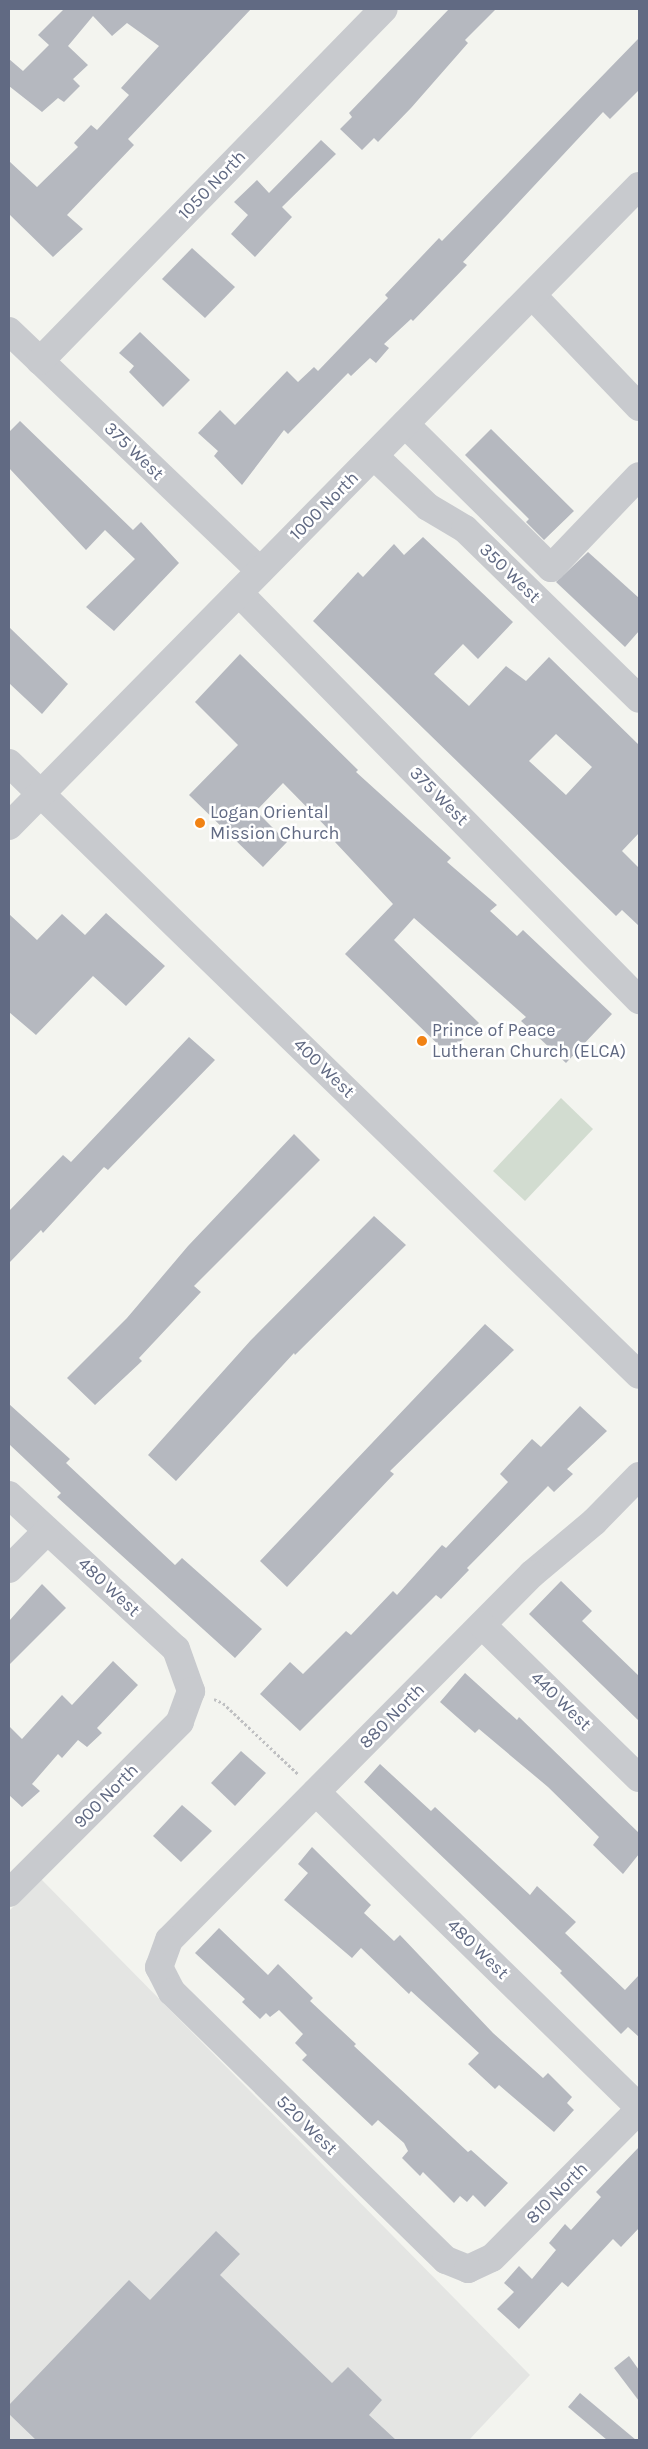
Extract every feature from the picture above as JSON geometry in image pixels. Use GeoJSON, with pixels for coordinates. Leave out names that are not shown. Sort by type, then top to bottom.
{"type":"FeatureCollection","features":[{"type":"Feature","properties":{"kind":"street","name":"1050 North"},"geometry":{"type":"LineString","coordinates":[[40,361],[384,9]]}},
{"type":"Feature","properties":{"kind":"street","name":"1000 North"},"geometry":{"type":"LineString","coordinates":[[9,826],[639,186]]}},
{"type":"Feature","properties":{"kind":"street"},"geometry":{"type":"LineString","coordinates":[[532,295],[639,407]]}},
{"type":"Feature","properties":{"kind":"street","name":"375 West"},"geometry":{"type":"LineString","coordinates":[[9,331],[260,571]]}},
{"type":"Feature","properties":{"kind":"street"},"geometry":{"type":"LineString","coordinates":[[405,424],[551,568],[639,476]]}},
{"type":"Feature","properties":{"kind":"street","name":"350 West"},"geometry":{"type":"LineString","coordinates":[[374,456],[428,507],[465,529],[639,699]]}},
{"type":"Feature","properties":{"kind":"street","name":"375 West"},"geometry":{"type":"LineString","coordinates":[[239,593],[639,1000]]}},
{"type":"Feature","properties":{"kind":"street","name":"400 West"},"geometry":{"type":"LineString","coordinates":[[9,763],[639,1374]]}},
{"type":"Feature","properties":{"kind":"street","name":"880 North"},"geometry":{"type":"LineString","coordinates":[[159,1967],[169,1940],[482,1625],[639,1476]]}},
{"type":"Feature","properties":{"kind":"street","name":"480 West"},"geometry":{"type":"LineString","coordinates":[[9,1496],[176,1649],[201,1694]]}},
{"type":"Feature","properties":{"kind":"street"},"geometry":{"type":"LineString","coordinates":[[9,1569],[47,1531]]}},
{"type":"Feature","properties":{"kind":"street","name":"440 West"},"geometry":{"type":"LineString","coordinates":[[482,1625],[639,1778]]}},
{"type":"Feature","properties":{"kind":"street","name":"900 North"},"geometry":{"type":"LineString","coordinates":[[9,1894],[180,1722],[201,1694]]}},
{"type":"Feature","properties":{"kind":"street","name":"480 West"},"geometry":{"type":"LineString","coordinates":[[316,1792],[639,2108]]}},
{"type":"Feature","properties":{"kind":"street","name":"520 West"},"geometry":{"type":"LineString","coordinates":[[159,1967],[172,1992],[432,2247],[446,2260],[468,2269]]}},
{"type":"Feature","properties":{"kind":"street","name":"810 North"},"geometry":{"type":"LineString","coordinates":[[468,2269],[492,2258],[639,2108]]}},
{"type":"Feature","properties":{"kind":"path"},"geometry":{"type":"LineString","coordinates":[[201,1694],[223,1703],[316,1792]]}},
{"type":"Feature","properties":{"kind":"shaded area"},"geometry":{"type":"Polygon","coordinates":[[[561,1098],[593,1129],[525,1201],[493,1171],[561,1098]]]}},
{"type":"Feature","properties":{"kind":"shaded area"},"geometry":{"type":"Polygon","coordinates":[[[41,1879],[530,2375],[469,2440],[9,2440],[9,1911],[41,1879]]]}},
{"type":"Feature","properties":{"kind":"building"},"geometry":{"type":"Polygon","coordinates":[[[64,9],[251,9],[128,139],[134,145],[67,215],[83,229],[53,257],[9,214],[9,161],[37,187],[78,147],[74,143],[91,125],[97,130],[129,95],[121,88],[159,46],[127,23],[112,36],[93,16],[68,46],[88,65],[73,79],[80,86],[64,102],[58,98],[42,112],[9,86],[9,59],[23,71],[49,45],[38,35],[64,9]]]}},
{"type":"Feature","properties":{"kind":"building"},"geometry":{"type":"Polygon","coordinates":[[[449,9],[496,9],[465,40],[468,43],[411,108],[378,142],[374,138],[362,150],[340,129],[352,117],[349,113],[449,9]]]}},
{"type":"Feature","properties":{"kind":"building"},"geometry":{"type":"Polygon","coordinates":[[[639,38],[639,90],[610,119],[603,112],[463,262],[467,265],[413,321],[411,319],[384,344],[389,348],[376,363],[370,358],[351,376],[348,373],[288,434],[284,430],[242,485],[214,456],[218,451],[198,433],[220,410],[235,425],[287,371],[298,382],[314,367],[318,371],[388,298],[385,295],[439,238],[442,241],[639,38]]]}},
{"type":"Feature","properties":{"kind":"building"},"geometry":{"type":"Polygon","coordinates":[[[321,140],[336,154],[282,207],[292,217],[255,257],[231,234],[248,215],[234,202],[257,180],[269,193],[321,140]]]}},
{"type":"Feature","properties":{"kind":"building"},"geometry":{"type":"Polygon","coordinates":[[[192,248],[235,287],[205,318],[162,279],[192,248]]]}},
{"type":"Feature","properties":{"kind":"building"},"geometry":{"type":"Polygon","coordinates":[[[140,332],[190,380],[163,407],[129,372],[134,366],[119,353],[140,332]]]}},
{"type":"Feature","properties":{"kind":"building"},"geometry":{"type":"Polygon","coordinates":[[[20,421],[133,530],[141,522],[179,563],[114,631],[86,607],[135,559],[105,530],[86,550],[9,468],[9,432],[20,421]]]}},
{"type":"Feature","properties":{"kind":"building"},"geometry":{"type":"Polygon","coordinates":[[[491,429],[574,511],[544,540],[526,522],[529,519],[465,455],[491,429]]]}},
{"type":"Feature","properties":{"kind":"building"},"geometry":{"type":"Polygon","coordinates":[[[423,537],[513,622],[478,659],[463,644],[434,674],[469,706],[506,666],[526,681],[549,657],[639,745],[639,833],[622,851],[639,868],[639,926],[622,910],[616,916],[313,621],[358,572],[363,577],[394,544],[404,555],[423,537]],[[556,734],[529,761],[566,795],[592,767],[556,734]]]}},
{"type":"Feature","properties":{"kind":"building"},"geometry":{"type":"Polygon","coordinates":[[[588,552],[639,598],[639,631],[625,647],[556,582],[588,552]]]}},
{"type":"Feature","properties":{"kind":"building"},"geometry":{"type":"Polygon","coordinates":[[[9,627],[68,684],[42,714],[9,683],[9,627]]]}},
{"type":"Feature","properties":{"kind":"building"},"geometry":{"type":"Polygon","coordinates":[[[240,654],[358,770],[356,772],[451,858],[447,862],[497,905],[490,911],[517,936],[523,930],[612,1014],[566,1063],[521,1021],[526,1017],[414,918],[394,940],[479,1023],[448,1054],[345,954],[393,904],[335,842],[338,839],[283,783],[256,811],[287,842],[263,867],[189,795],[238,745],[195,702],[240,654]]]}},
{"type":"Feature","properties":{"kind":"building"},"geometry":{"type":"Polygon","coordinates":[[[106,913],[165,966],[126,1006],[93,976],[36,1035],[9,1012],[9,914],[37,940],[62,914],[85,935],[106,913]]]}},
{"type":"Feature","properties":{"kind":"building"},"geometry":{"type":"Polygon","coordinates":[[[189,1037],[215,1060],[108,1170],[104,1167],[43,1233],[41,1230],[9,1263],[9,1211],[63,1155],[71,1162],[189,1037]]]}},
{"type":"Feature","properties":{"kind":"building"},"geometry":{"type":"Polygon","coordinates":[[[294,1134],[320,1160],[194,1286],[201,1292],[139,1358],[142,1361],[95,1405],[67,1378],[127,1318],[188,1246],[294,1134]]]}},
{"type":"Feature","properties":{"kind":"building"},"geometry":{"type":"Polygon","coordinates":[[[374,1216],[406,1245],[295,1355],[294,1353],[176,1481],[148,1455],[251,1340],[374,1216]]]}},
{"type":"Feature","properties":{"kind":"building"},"geometry":{"type":"Polygon","coordinates":[[[485,1324],[514,1350],[390,1471],[394,1474],[287,1587],[260,1561],[485,1324]]]}},
{"type":"Feature","properties":{"kind":"building"},"geometry":{"type":"Polygon","coordinates":[[[9,1404],[70,1459],[66,1463],[175,1565],[182,1558],[262,1629],[235,1658],[57,1497],[61,1493],[9,1444],[9,1404]]]}},
{"type":"Feature","properties":{"kind":"building"},"geometry":{"type":"Polygon","coordinates":[[[580,1406],[607,1431],[567,1469],[573,1474],[554,1492],[548,1486],[467,1568],[469,1570],[441,1599],[436,1595],[300,1731],[260,1694],[290,1662],[303,1674],[346,1631],[351,1635],[393,1591],[397,1595],[442,1545],[446,1548],[508,1482],[500,1474],[532,1439],[541,1447],[580,1406]]]}},
{"type":"Feature","properties":{"kind":"building"},"geometry":{"type":"Polygon","coordinates":[[[561,1581],[592,1611],[582,1621],[639,1676],[639,1721],[529,1614],[561,1581]]]}},
{"type":"Feature","properties":{"kind":"building"},"geometry":{"type":"Polygon","coordinates":[[[42,1584],[66,1608],[9,1665],[9,1621],[42,1584]]]}},
{"type":"Feature","properties":{"kind":"building"},"geometry":{"type":"Polygon","coordinates":[[[113,1661],[138,1685],[97,1728],[102,1733],[87,1747],[78,1740],[62,1758],[58,1754],[32,1784],[40,1791],[22,1807],[9,1795],[9,1726],[22,1739],[62,1695],[72,1705],[113,1661]]]}},
{"type":"Feature","properties":{"kind":"building"},"geometry":{"type":"Polygon","coordinates":[[[465,1673],[517,1720],[519,1717],[639,1833],[639,1854],[623,1874],[593,1845],[599,1837],[548,1787],[479,1729],[475,1733],[440,1702],[465,1673]]]}},
{"type":"Feature","properties":{"kind":"building"},"geometry":{"type":"Polygon","coordinates":[[[241,1751],[266,1773],[235,1806],[211,1783],[241,1751]]]}},
{"type":"Feature","properties":{"kind":"building"},"geometry":{"type":"Polygon","coordinates":[[[380,1764],[431,1811],[435,1807],[530,1895],[537,1886],[576,1922],[565,1933],[625,1990],[639,1975],[639,2037],[628,2027],[621,2034],[560,1973],[562,1971],[364,1782],[380,1764]]]}},
{"type":"Feature","properties":{"kind":"building"},"geometry":{"type":"Polygon","coordinates":[[[182,1805],[212,1831],[181,1862],[153,1836],[182,1805]]]}},
{"type":"Feature","properties":{"kind":"building"},"geometry":{"type":"Polygon","coordinates":[[[312,1847],[371,1905],[364,1913],[394,1941],[400,1935],[493,2033],[543,2078],[548,2073],[572,2097],[567,2103],[574,2110],[554,2132],[499,2085],[495,2089],[468,2064],[479,2053],[411,1991],[409,1994],[361,1948],[352,1958],[284,1900],[308,1873],[298,1864],[312,1847]]]}},
{"type":"Feature","properties":{"kind":"building"},"geometry":{"type":"Polygon","coordinates":[[[219,1928],[268,1975],[278,1964],[313,1998],[310,2001],[356,2044],[354,2046],[468,2152],[471,2150],[508,2183],[485,2207],[473,2195],[467,2202],[460,2196],[454,2203],[423,2172],[420,2176],[402,2158],[408,2151],[404,2143],[378,2120],[372,2126],[302,2060],[307,2055],[295,2043],[303,2034],[279,2010],[270,2017],[266,2013],[260,2019],[242,2002],[245,1999],[195,1953],[219,1928]]]}},
{"type":"Feature","properties":{"kind":"building"},"geometry":{"type":"Polygon","coordinates":[[[639,2147],[639,2228],[621,2247],[613,2239],[568,2287],[562,2282],[519,2329],[497,2309],[514,2292],[504,2283],[519,2266],[532,2279],[556,2250],[549,2243],[565,2224],[571,2230],[601,2197],[596,2192],[639,2147]]]}},
{"type":"Feature","properties":{"kind":"building"},"geometry":{"type":"Polygon","coordinates":[[[216,2231],[240,2254],[220,2275],[332,2383],[348,2367],[382,2400],[369,2415],[396,2440],[36,2440],[9,2414],[9,2405],[129,2280],[150,2300],[216,2231]]]}},
{"type":"Feature","properties":{"kind":"building"},"geometry":{"type":"Polygon","coordinates":[[[629,2356],[639,2370],[639,2401],[614,2368],[629,2356]]]}},
{"type":"Feature","properties":{"kind":"building"},"geometry":{"type":"Polygon","coordinates":[[[580,2393],[636,2440],[607,2440],[568,2407],[580,2393]]]}},
{"type":"Feature","properties":{"kind":"place","name":"Logan Oriental Mission Church"},"geometry":{"type":"Point","coordinates":[200,823]}},
{"type":"Feature","properties":{"kind":"place","name":"Prince of Peace Lutheran Church (ELCA)"},"geometry":{"type":"Point","coordinates":[422,1041]}}]}
